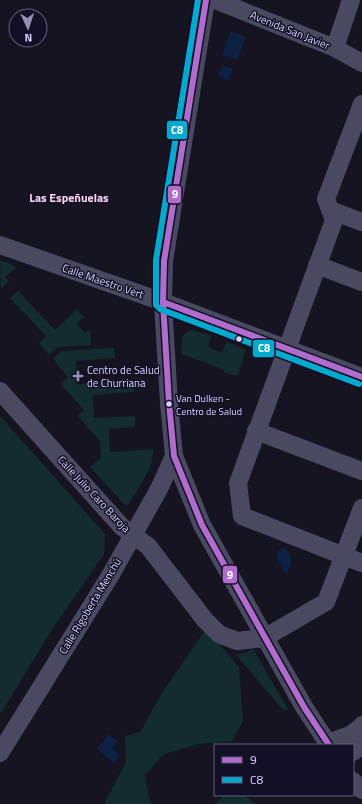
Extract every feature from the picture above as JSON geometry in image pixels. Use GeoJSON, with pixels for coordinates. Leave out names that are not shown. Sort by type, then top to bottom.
{"type":"FeatureCollection","features":[{"type":"Feature","properties":{"kind":"street"},"geometry":{"type":"LineString","coordinates":[[206,0],[164,261],[163,302],[169,403],[174,456],[202,524],[264,638],[304,707],[329,744],[362,731]]}},
{"type":"Feature","properties":{"kind":"street","name":"Avenida San Javier"},"geometry":{"type":"LineString","coordinates":[[215,0],[335,48],[362,64]]}},
{"type":"Feature","properties":{"kind":"street"},"geometry":{"type":"LineString","coordinates":[[335,48],[351,0]]}},
{"type":"Feature","properties":{"kind":"street"},"geometry":{"type":"LineString","coordinates":[[362,104],[326,199],[334,220],[238,483],[242,516],[362,563]]}},
{"type":"Feature","properties":{"kind":"street"},"geometry":{"type":"LineString","coordinates":[[330,210],[362,222]]}},
{"type":"Feature","properties":{"kind":"street","name":"Calle Maestro Vert"},"geometry":{"type":"LineString","coordinates":[[0,245],[163,302],[362,377]]}},
{"type":"Feature","properties":{"kind":"street"},"geometry":{"type":"LineString","coordinates":[[317,265],[362,282]]}},
{"type":"Feature","properties":{"kind":"street","name":"Calle Julio Caro Baroja"},"geometry":{"type":"LineString","coordinates":[[0,391],[118,523],[148,546],[205,620],[219,634],[237,641],[264,638]]}},
{"type":"Feature","properties":{"kind":"street"},"geometry":{"type":"LineString","coordinates":[[256,431],[362,471]]}},
{"type":"Feature","properties":{"kind":"street","name":"Calle Rigoberta Menchú"},"geometry":{"type":"LineString","coordinates":[[0,753],[110,576],[159,489],[174,456]]}},
{"type":"Feature","properties":{"kind":"street"},"geometry":{"type":"LineString","coordinates":[[264,638],[326,602],[362,508]]}},
{"type":"Feature","properties":{"kind":"street"},"geometry":{"type":"LineString","coordinates":[[354,751],[362,745]]}},
{"type":"Feature","properties":{"kind":"street"},"geometry":{"type":"LineString","coordinates":[[354,782],[362,790]]}},
{"type":"Feature","properties":{"kind":"green space"},"geometry":{"type":"Polygon","coordinates":[[[0,260],[17,267],[5,277],[9,281],[1,289],[0,260]]]}},
{"type":"Feature","properties":{"kind":"green space"},"geometry":{"type":"Polygon","coordinates":[[[18,291],[55,330],[77,309],[84,317],[77,324],[85,333],[89,330],[90,331],[91,345],[58,347],[49,355],[39,343],[46,336],[10,298],[18,291]]]}},
{"type":"Feature","properties":{"kind":"green space"},"geometry":{"type":"Polygon","coordinates":[[[193,330],[211,336],[208,347],[222,353],[226,342],[246,349],[238,376],[224,373],[224,370],[182,355],[183,336],[185,333],[193,330]]]}},
{"type":"Feature","properties":{"kind":"green space"},"geometry":{"type":"Polygon","coordinates":[[[114,348],[115,358],[76,361],[78,384],[133,381],[134,392],[93,395],[94,418],[135,416],[135,427],[109,429],[110,452],[153,449],[153,456],[148,471],[128,505],[125,505],[90,467],[101,458],[100,441],[78,416],[84,410],[61,384],[68,377],[53,359],[61,351],[114,348]]]}},
{"type":"Feature","properties":{"kind":"green space"},"geometry":{"type":"Polygon","coordinates":[[[0,416],[105,534],[104,554],[49,634],[0,715],[0,416]]]}},
{"type":"Feature","properties":{"kind":"green space"},"geometry":{"type":"Polygon","coordinates":[[[206,629],[239,667],[243,721],[232,741],[199,744],[164,754],[145,775],[150,801],[153,804],[106,804],[105,802],[126,762],[125,736],[140,732],[162,693],[206,629]]]}},
{"type":"Feature","properties":{"kind":"green space"},"geometry":{"type":"Polygon","coordinates":[[[253,649],[288,709],[284,711],[236,655],[253,649]]]}},
{"type":"Feature","properties":{"kind":"green space"},"geometry":{"type":"Polygon","coordinates":[[[224,796],[245,796],[256,804],[214,804],[224,796]]]}},
{"type":"Feature","properties":{"kind":"water"},"geometry":{"type":"Polygon","coordinates":[[[231,31],[246,37],[237,60],[222,55],[231,31]]]}},
{"type":"Feature","properties":{"kind":"water"},"geometry":{"type":"Polygon","coordinates":[[[222,65],[233,69],[229,81],[218,76],[222,65]]]}},
{"type":"Feature","properties":{"kind":"water"},"geometry":{"type":"Polygon","coordinates":[[[284,548],[289,553],[291,560],[289,570],[286,572],[284,572],[278,560],[277,554],[279,549],[284,548]]]}},
{"type":"Feature","properties":{"kind":"water"},"geometry":{"type":"Polygon","coordinates":[[[109,734],[118,742],[112,749],[120,755],[114,763],[97,749],[109,734]]]}},
{"type":"Feature","properties":{"kind":"transit line","name":"C8"},"geometry":{"type":"LineString","coordinates":[[198,0],[156,260],[156,305],[160,309],[359,384]]}},
{"type":"Feature","properties":{"kind":"transit line","name":"9"},"geometry":{"type":"LineString","coordinates":[[206,0],[164,261],[163,302],[169,403],[174,456],[202,525],[304,707],[328,744]]}},
{"type":"Feature","properties":{"kind":"transit line","name":"9"},"geometry":{"type":"LineString","coordinates":[[163,302],[362,377]]}},
{"type":"Feature","properties":{"kind":"place","name":"Centro de Salud de Churriana"},"geometry":{"type":"Point","coordinates":[78,376]}},
{"type":"Feature","properties":{"kind":"place","name":"Van Dulken - Centro de Salud"},"geometry":{"type":"Point","coordinates":[169,404]}},
{"type":"Feature","properties":{"kind":"district","name":"Las Espeñuelas"},"geometry":{"type":"Point","coordinates":[69,197]}}]}
